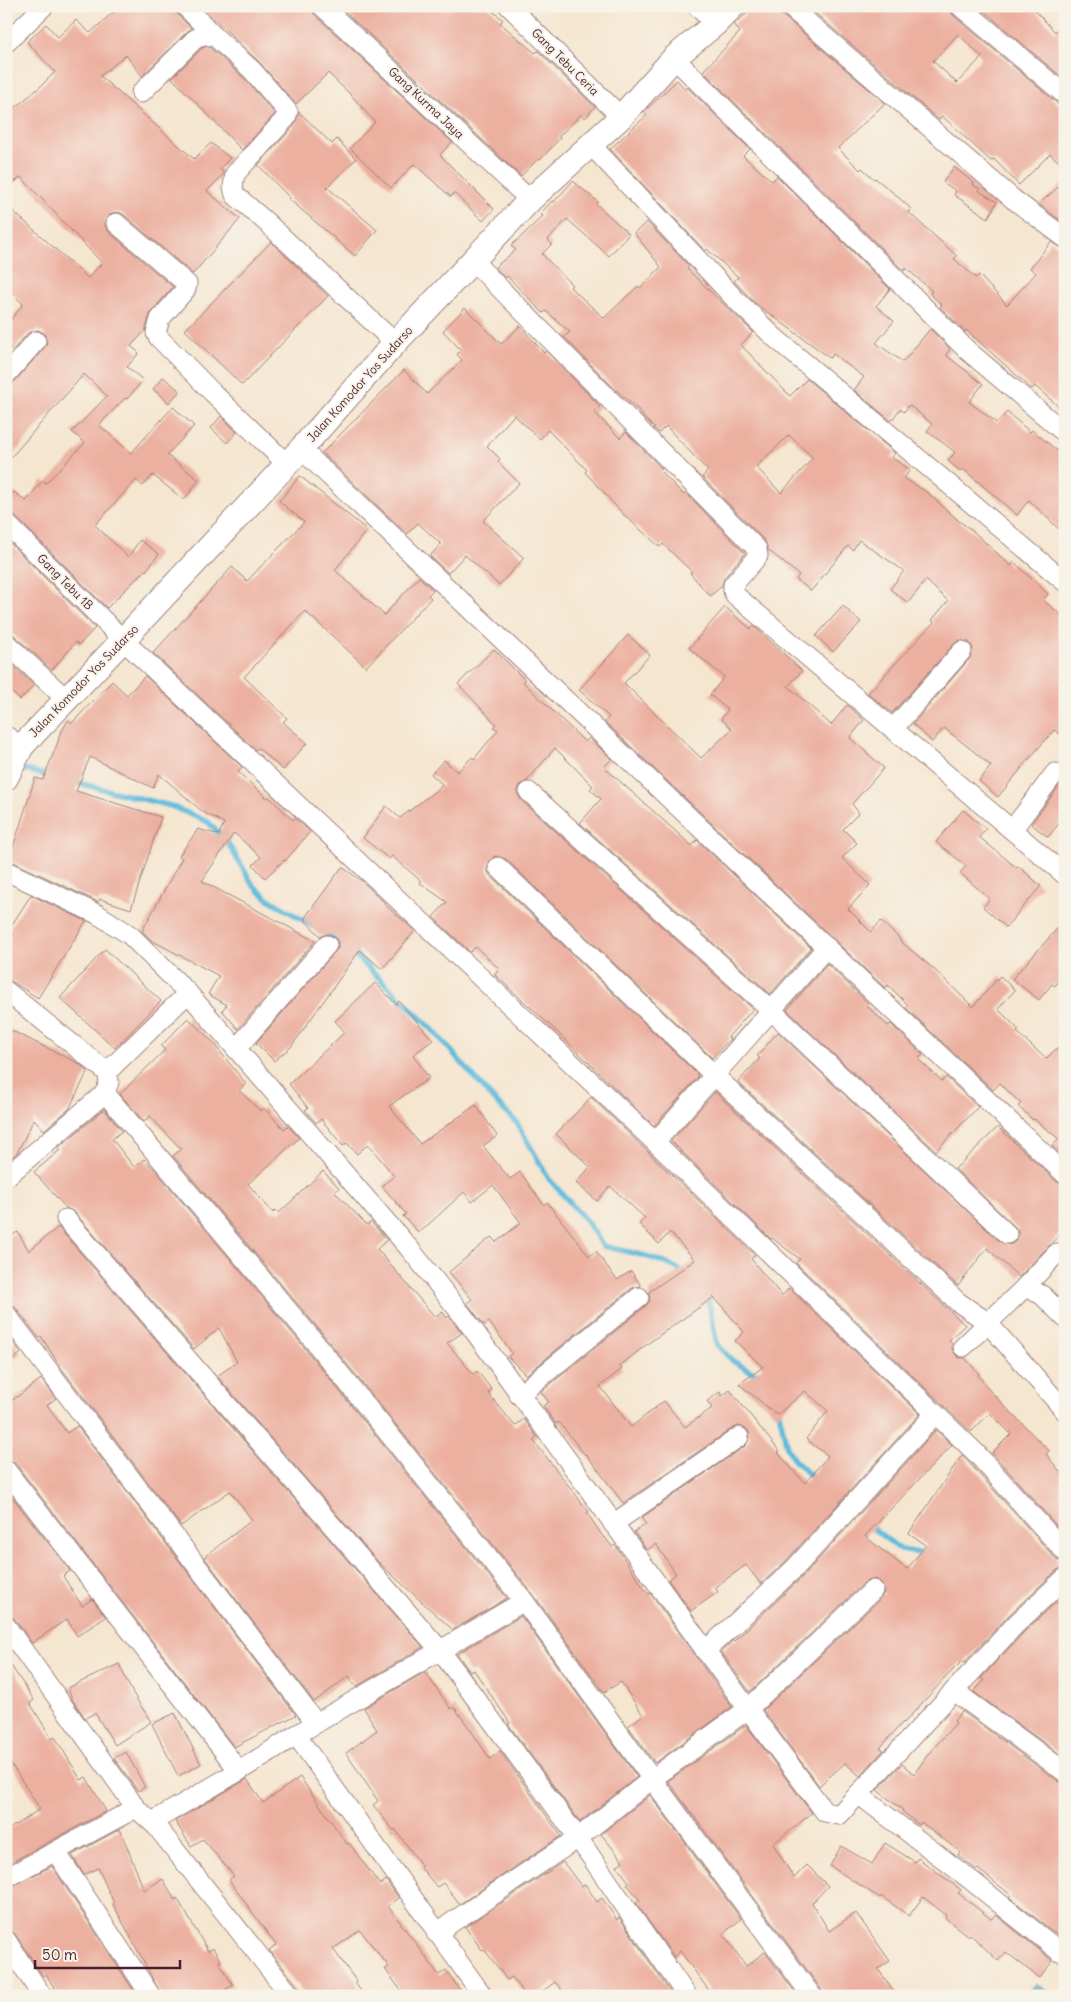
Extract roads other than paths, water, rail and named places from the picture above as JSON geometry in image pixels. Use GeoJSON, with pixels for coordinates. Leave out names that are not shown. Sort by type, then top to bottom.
{"type":"FeatureCollection","features":[{"type":"Feature","properties":{"kind":"street"},"geometry":{"type":"LineString","coordinates":[[6,44],[44,6]]}},
{"type":"Feature","properties":{"kind":"street"},"geometry":{"type":"LineString","coordinates":[[185,6],[214,36],[252,70],[288,112],[286,118],[235,174],[233,187],[235,195],[395,343]]}},
{"type":"Feature","properties":{"kind":"street","name":"Gang Kurma Jaya"},"geometry":{"type":"LineString","coordinates":[[322,6],[530,200]]}},
{"type":"Feature","properties":{"kind":"street","name":"Gang Tebu Ceria"},"geometry":{"type":"LineString","coordinates":[[509,6],[621,117]]}},
{"type":"Feature","properties":{"kind":"street"},"geometry":{"type":"LineString","coordinates":[[697,6],[715,24]]}},
{"type":"Feature","properties":{"kind":"street","name":"Jalan Komodor Yos Sudarso"},"geometry":{"type":"LineString","coordinates":[[6,778],[16,745],[67,700],[124,640],[294,457],[395,343],[530,200],[621,117],[674,58],[715,24],[733,6]]}},
{"type":"Feature","properties":{"kind":"street"},"geometry":{"type":"LineString","coordinates":[[789,6],[1014,198],[1065,238]]}},
{"type":"Feature","properties":{"kind":"street"},"geometry":{"type":"LineString","coordinates":[[960,6],[1065,95]]}},
{"type":"Feature","properties":{"kind":"street"},"geometry":{"type":"LineString","coordinates":[[141,93],[195,39],[205,35],[214,36]]}},
{"type":"Feature","properties":{"kind":"street"},"geometry":{"type":"LineString","coordinates":[[674,58],[968,351],[1065,433]]}},
{"type":"Feature","properties":{"kind":"street"},"geometry":{"type":"LineString","coordinates":[[591,145],[735,299],[774,337],[1065,582]]}},
{"type":"Feature","properties":{"kind":"street"},"geometry":{"type":"LineString","coordinates":[[116,223],[187,284],[186,289],[160,319],[156,333],[213,393],[294,457],[827,948],[1065,1174]]}},
{"type":"Feature","properties":{"kind":"street"},"geometry":{"type":"LineString","coordinates":[[473,261],[757,549],[758,556],[733,585],[735,595],[1065,875]]}},
{"type":"Feature","properties":{"kind":"street"},"geometry":{"type":"LineString","coordinates":[[6,375],[36,340]]}},
{"type":"Feature","properties":{"kind":"street","name":"Gang Tebu 1B"},"geometry":{"type":"LineString","coordinates":[[6,523],[124,640],[655,1142],[977,1454],[1065,1552]]}},
{"type":"Feature","properties":{"kind":"street"},"geometry":{"type":"LineString","coordinates":[[6,643],[67,700]]}},
{"type":"Feature","properties":{"kind":"street"},"geometry":{"type":"LineString","coordinates":[[893,729],[962,651]]}},
{"type":"Feature","properties":{"kind":"street"},"geometry":{"type":"LineString","coordinates":[[1012,830],[1055,772]]}},
{"type":"Feature","properties":{"kind":"street"},"geometry":{"type":"LineString","coordinates":[[530,792],[771,1010],[1007,1234]]}},
{"type":"Feature","properties":{"kind":"street"},"geometry":{"type":"LineString","coordinates":[[498,867],[715,1076],[958,1302],[987,1322],[1065,1411]]}},
{"type":"Feature","properties":{"kind":"street"},"geometry":{"type":"LineString","coordinates":[[6,871],[96,914],[130,935],[188,993],[409,1248],[464,1317],[705,1651],[825,1812],[839,1815],[1031,1608],[1065,1578]]}},
{"type":"Feature","properties":{"kind":"street"},"geometry":{"type":"LineString","coordinates":[[236,1049],[327,945]]}},
{"type":"Feature","properties":{"kind":"street"},"geometry":{"type":"LineString","coordinates":[[655,1142],[827,948]]}},
{"type":"Feature","properties":{"kind":"street"},"geometry":{"type":"LineString","coordinates":[[6,991],[107,1072],[109,1082],[105,1093],[6,1177]]}},
{"type":"Feature","properties":{"kind":"street"},"geometry":{"type":"LineString","coordinates":[[107,1072],[188,993]]}},
{"type":"Feature","properties":{"kind":"street"},"geometry":{"type":"LineString","coordinates":[[105,1093],[308,1334],[524,1600],[652,1779],[812,1996]]}},
{"type":"Feature","properties":{"kind":"street"},"geometry":{"type":"LineString","coordinates":[[66,1218],[440,1650],[578,1838],[687,1996]]}},
{"type":"Feature","properties":{"kind":"street"},"geometry":{"type":"LineString","coordinates":[[963,1347],[1057,1253]]}},
{"type":"Feature","properties":{"kind":"street"},"geometry":{"type":"LineString","coordinates":[[1024,1287],[1042,1295],[1065,1318]]}},
{"type":"Feature","properties":{"kind":"street"},"geometry":{"type":"LineString","coordinates":[[519,1395],[639,1297]]}},
{"type":"Feature","properties":{"kind":"street"},"geometry":{"type":"LineString","coordinates":[[6,1314],[316,1723]]}},
{"type":"Feature","properties":{"kind":"street"},"geometry":{"type":"LineString","coordinates":[[705,1651],[795,1568],[934,1414]]}},
{"type":"Feature","properties":{"kind":"street"},"geometry":{"type":"LineString","coordinates":[[613,1524],[739,1437]]}},
{"type":"Feature","properties":{"kind":"street"},"geometry":{"type":"LineString","coordinates":[[6,1470],[239,1771]]}},
{"type":"Feature","properties":{"kind":"street"},"geometry":{"type":"LineString","coordinates":[[436,1933],[578,1838],[652,1779],[748,1709],[873,1590]]}},
{"type":"Feature","properties":{"kind":"street"},"geometry":{"type":"LineString","coordinates":[[152,1822],[524,1600]]}},
{"type":"Feature","properties":{"kind":"street"},"geometry":{"type":"LineString","coordinates":[[6,1626],[136,1808],[152,1822],[291,1996]]}},
{"type":"Feature","properties":{"kind":"street"},"geometry":{"type":"LineString","coordinates":[[954,1691],[1065,1772]]}},
{"type":"Feature","properties":{"kind":"street"},"geometry":{"type":"LineString","coordinates":[[296,1735],[436,1933],[483,1996]]}},
{"type":"Feature","properties":{"kind":"street"},"geometry":{"type":"LineString","coordinates":[[858,1794],[972,1881],[1060,1952]]}},
{"type":"Feature","properties":{"kind":"street"},"geometry":{"type":"LineString","coordinates":[[6,1878],[136,1808]]}},
{"type":"Feature","properties":{"kind":"street"},"geometry":{"type":"LineString","coordinates":[[56,1852],[151,1996]]}},
{"type":"Feature","properties":{"kind":"street"},"geometry":{"type":"LineString","coordinates":[[6,1940],[42,1996]]}},
{"type":"Feature","properties":{"kind":"water"},"geometry":{"type":"Polygon","coordinates":[[[1036,1984],[1056,1996],[1024,1996],[1036,1984]]]}},
{"type":"Feature","properties":{"kind":"waterway"},"geometry":{"type":"LineString","coordinates":[[18,768],[53,777]]}},
{"type":"Feature","properties":{"kind":"waterway"},"geometry":{"type":"LineString","coordinates":[[74,782],[171,806],[208,822],[226,840],[253,885],[267,898],[342,944]]}},
{"type":"Feature","properties":{"kind":"waterway"},"geometry":{"type":"LineString","coordinates":[[351,951],[433,1030],[493,1099],[517,1123],[549,1179],[588,1223],[603,1246],[667,1263],[686,1274]]}},
{"type":"Feature","properties":{"kind":"waterway"},"geometry":{"type":"LineString","coordinates":[[705,1295],[708,1300],[717,1345],[734,1362],[760,1376]]}},
{"type":"Feature","properties":{"kind":"waterway"},"geometry":{"type":"LineString","coordinates":[[778,1408],[787,1447],[794,1460],[816,1481]]}},
{"type":"Feature","properties":{"kind":"waterway"},"geometry":{"type":"LineString","coordinates":[[867,1524],[901,1550],[926,1554]]}}]}
